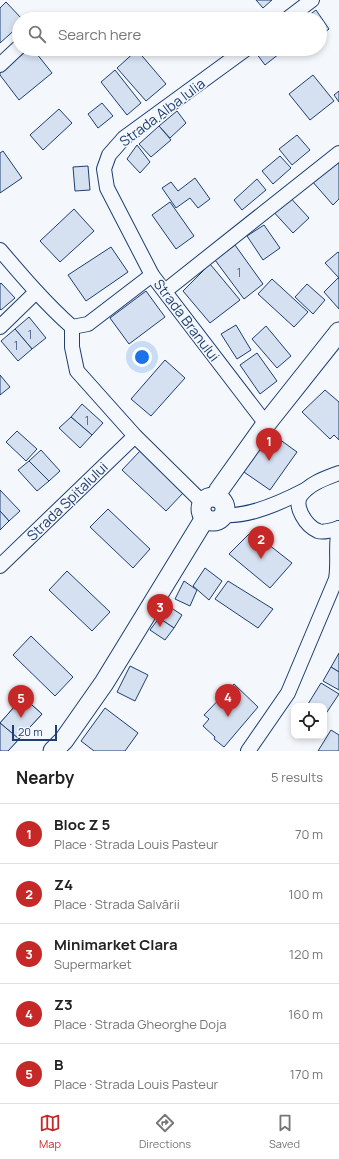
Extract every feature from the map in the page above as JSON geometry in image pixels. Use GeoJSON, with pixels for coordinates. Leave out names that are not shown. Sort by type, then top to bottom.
{"type":"FeatureCollection","features":[{"type":"Feature","properties":{"kind":"main road"},"geometry":{"type":"LineString","coordinates":[[53,751],[64,740],[104,682],[208,506],[266,424],[339,332]]}},
{"type":"Feature","properties":{"kind":"main road"},"geometry":{"type":"LineString","coordinates":[[208,506],[209,520],[217,521],[224,515]]}},
{"type":"Feature","properties":{"kind":"street"},"geometry":{"type":"LineString","coordinates":[[296,12],[312,0]]}},
{"type":"Feature","properties":{"kind":"street"},"geometry":{"type":"LineString","coordinates":[[0,65],[12,54]]}},
{"type":"Feature","properties":{"kind":"street","name":"Strada Alba Iulia"},"geometry":{"type":"LineString","coordinates":[[152,275],[107,188],[104,169],[109,155],[124,138],[236,56]]}},
{"type":"Feature","properties":{"kind":"street"},"geometry":{"type":"LineString","coordinates":[[165,291],[339,153]]}},
{"type":"Feature","properties":{"kind":"street"},"geometry":{"type":"LineString","coordinates":[[0,250],[36,292],[72,327],[72,347],[77,371],[135,436],[208,506]]}},
{"type":"Feature","properties":{"kind":"street","name":"Strada Branului"},"geometry":{"type":"LineString","coordinates":[[72,327],[88,324],[152,275],[266,424]]}},
{"type":"Feature","properties":{"kind":"street"},"geometry":{"type":"LineString","coordinates":[[0,327],[36,292]]}},
{"type":"Feature","properties":{"kind":"street","name":"Strada Spitalului"},"geometry":{"type":"LineString","coordinates":[[0,566],[135,436]]}},
{"type":"Feature","properties":{"kind":"street"},"geometry":{"type":"LineString","coordinates":[[224,515],[240,514],[277,504],[307,489],[319,481],[339,473]]}},
{"type":"Feature","properties":{"kind":"street"},"geometry":{"type":"LineString","coordinates":[[307,489],[301,495],[298,502],[301,512],[310,525],[330,539],[337,549]]}},
{"type":"Feature","properties":{"kind":"street"},"geometry":{"type":"LineString","coordinates":[[277,504],[292,507],[301,512]]}},
{"type":"Feature","properties":{"kind":"street"},"geometry":{"type":"LineString","coordinates":[[248,751],[288,693],[336,578],[338,568],[337,549],[339,528],[318,531]]}},
{"type":"Feature","properties":{"kind":"building"},"geometry":{"type":"Polygon","coordinates":[[[256,0],[272,0],[263,8],[256,0]]]}},
{"type":"Feature","properties":{"kind":"building"},"geometry":{"type":"Polygon","coordinates":[[[6,2],[15,12],[12,12],[12,32],[0,43],[0,8],[6,2]]]}},
{"type":"Feature","properties":{"kind":"building"},"geometry":{"type":"Polygon","coordinates":[[[20,56],[39,56],[52,73],[19,100],[0,75],[0,72],[20,56]]]}},
{"type":"Feature","properties":{"kind":"building"},"geometry":{"type":"Polygon","coordinates":[[[130,56],[142,56],[166,84],[146,101],[117,68],[130,56]]]}},
{"type":"Feature","properties":{"kind":"building"},"geometry":{"type":"Polygon","coordinates":[[[258,56],[276,56],[265,65],[258,56]]]}},
{"type":"Feature","properties":{"kind":"building"},"geometry":{"type":"Polygon","coordinates":[[[115,70],[141,103],[127,115],[101,82],[115,70]]]}},
{"type":"Feature","properties":{"kind":"building"},"geometry":{"type":"Polygon","coordinates":[[[313,75],[334,101],[310,120],[289,94],[313,75]]]}},
{"type":"Feature","properties":{"kind":"building"},"geometry":{"type":"Polygon","coordinates":[[[339,91],[339,102],[334,95],[339,91]]]}},
{"type":"Feature","properties":{"kind":"building"},"geometry":{"type":"Polygon","coordinates":[[[102,103],[113,116],[98,128],[88,114],[102,103]]]}},
{"type":"Feature","properties":{"kind":"building"},"geometry":{"type":"Polygon","coordinates":[[[59,109],[72,123],[43,150],[30,135],[59,109]]]}},
{"type":"Feature","properties":{"kind":"building"},"geometry":{"type":"Polygon","coordinates":[[[177,111],[186,123],[170,138],[159,126],[177,111]]]}},
{"type":"Feature","properties":{"kind":"building"},"geometry":{"type":"Polygon","coordinates":[[[159,126],[171,140],[151,157],[139,144],[159,126]]]}},
{"type":"Feature","properties":{"kind":"building"},"geometry":{"type":"Polygon","coordinates":[[[297,135],[310,150],[292,165],[279,149],[297,135]]]}},
{"type":"Feature","properties":{"kind":"building"},"geometry":{"type":"Polygon","coordinates":[[[137,145],[150,162],[140,173],[127,159],[137,145]]]}},
{"type":"Feature","properties":{"kind":"building"},"geometry":{"type":"Polygon","coordinates":[[[3,151],[22,178],[0,193],[0,153],[3,151]]]}},
{"type":"Feature","properties":{"kind":"building"},"geometry":{"type":"Polygon","coordinates":[[[280,156],[291,168],[273,184],[262,171],[280,156]]]}},
{"type":"Feature","properties":{"kind":"building"},"geometry":{"type":"Polygon","coordinates":[[[339,156],[339,199],[333,205],[311,180],[339,156]]]}},
{"type":"Feature","properties":{"kind":"building"},"geometry":{"type":"Polygon","coordinates":[[[88,166],[90,190],[75,191],[73,167],[88,166]]]}},
{"type":"Feature","properties":{"kind":"building"},"geometry":{"type":"Polygon","coordinates":[[[195,178],[210,199],[198,208],[190,198],[176,208],[162,188],[171,182],[178,191],[195,178]]]}},
{"type":"Feature","properties":{"kind":"building"},"geometry":{"type":"Polygon","coordinates":[[[257,179],[266,190],[242,210],[234,200],[257,179]]]}},
{"type":"Feature","properties":{"kind":"building"},"geometry":{"type":"Polygon","coordinates":[[[287,194],[309,218],[293,233],[271,209],[287,194]]]}},
{"type":"Feature","properties":{"kind":"building"},"geometry":{"type":"Polygon","coordinates":[[[170,202],[194,236],[176,249],[152,215],[170,202]]]}},
{"type":"Feature","properties":{"kind":"building"},"geometry":{"type":"Polygon","coordinates":[[[74,209],[94,231],[60,262],[40,241],[74,209]]]}},
{"type":"Feature","properties":{"kind":"building"},"geometry":{"type":"Polygon","coordinates":[[[264,225],[280,248],[263,260],[247,236],[264,225]]]}},
{"type":"Feature","properties":{"kind":"building"},"geometry":{"type":"Polygon","coordinates":[[[235,245],[263,284],[244,299],[215,260],[235,245]]]}},
{"type":"Feature","properties":{"kind":"building"},"geometry":{"type":"Polygon","coordinates":[[[111,247],[128,272],[86,301],[68,275],[111,247]]]}},
{"type":"Feature","properties":{"kind":"building"},"geometry":{"type":"Polygon","coordinates":[[[338,252],[339,253],[339,278],[325,263],[338,252]]]}},
{"type":"Feature","properties":{"kind":"building"},"geometry":{"type":"Polygon","coordinates":[[[210,264],[240,300],[210,323],[183,291],[210,264]]]}},
{"type":"Feature","properties":{"kind":"building"},"geometry":{"type":"Polygon","coordinates":[[[338,278],[339,279],[339,309],[324,292],[338,278]]]}},
{"type":"Feature","properties":{"kind":"building"},"geometry":{"type":"Polygon","coordinates":[[[272,279],[308,312],[294,327],[258,294],[272,279]]]}},
{"type":"Feature","properties":{"kind":"building"},"geometry":{"type":"Polygon","coordinates":[[[1,283],[15,298],[1,310],[0,284],[1,283]]]}},
{"type":"Feature","properties":{"kind":"building"},"geometry":{"type":"Polygon","coordinates":[[[307,284],[325,300],[313,314],[295,297],[307,284]]]}},
{"type":"Feature","properties":{"kind":"building"},"geometry":{"type":"Polygon","coordinates":[[[146,291],[165,317],[129,344],[110,318],[146,291]]]}},
{"type":"Feature","properties":{"kind":"building"},"geometry":{"type":"Polygon","coordinates":[[[29,317],[46,338],[32,349],[15,329],[29,317]]]}},
{"type":"Feature","properties":{"kind":"building"},"geometry":{"type":"Polygon","coordinates":[[[236,325],[251,350],[237,359],[221,334],[236,325]]]}},
{"type":"Feature","properties":{"kind":"building"},"geometry":{"type":"Polygon","coordinates":[[[266,326],[291,356],[277,368],[252,339],[266,326]]]}},
{"type":"Feature","properties":{"kind":"building"},"geometry":{"type":"Polygon","coordinates":[[[15,329],[32,349],[18,361],[1,341],[15,329]]]}},
{"type":"Feature","properties":{"kind":"building"},"geometry":{"type":"Polygon","coordinates":[[[257,353],[277,381],[260,394],[240,365],[257,353]]]}},
{"type":"Feature","properties":{"kind":"building"},"geometry":{"type":"Polygon","coordinates":[[[165,360],[185,378],[151,416],[131,399],[165,360]]]}},
{"type":"Feature","properties":{"kind":"building"},"geometry":{"type":"Polygon","coordinates":[[[0,375],[10,387],[0,395],[0,375]]]}},
{"type":"Feature","properties":{"kind":"building"},"geometry":{"type":"Polygon","coordinates":[[[325,390],[339,402],[339,440],[334,435],[330,439],[302,412],[325,390]]]}},
{"type":"Feature","properties":{"kind":"building"},"geometry":{"type":"Polygon","coordinates":[[[82,404],[103,423],[92,435],[71,417],[82,404]]]}},
{"type":"Feature","properties":{"kind":"building"},"geometry":{"type":"Polygon","coordinates":[[[71,417],[92,435],[80,448],[59,428],[71,417]]]}},
{"type":"Feature","properties":{"kind":"building"},"geometry":{"type":"Polygon","coordinates":[[[17,431],[37,449],[26,461],[6,442],[17,431]]]}},
{"type":"Feature","properties":{"kind":"building"},"geometry":{"type":"Polygon","coordinates":[[[268,431],[297,452],[270,490],[241,470],[268,431]]]}},
{"type":"Feature","properties":{"kind":"building"},"geometry":{"type":"Polygon","coordinates":[[[41,450],[60,471],[49,481],[29,461],[41,450]]]}},
{"type":"Feature","properties":{"kind":"building"},"geometry":{"type":"Polygon","coordinates":[[[140,451],[184,492],[166,511],[122,470],[140,451]]]}},
{"type":"Feature","properties":{"kind":"building"},"geometry":{"type":"Polygon","coordinates":[[[29,461],[49,481],[37,491],[18,470],[29,461]]]}},
{"type":"Feature","properties":{"kind":"building"},"geometry":{"type":"Polygon","coordinates":[[[0,490],[20,511],[9,521],[0,511],[0,490]]]}},
{"type":"Feature","properties":{"kind":"building"},"geometry":{"type":"Polygon","coordinates":[[[108,509],[150,549],[133,568],[90,527],[108,509]]]}},
{"type":"Feature","properties":{"kind":"building"},"geometry":{"type":"Polygon","coordinates":[[[0,511],[9,521],[0,530],[0,511]]]}},
{"type":"Feature","properties":{"kind":"building"},"geometry":{"type":"Polygon","coordinates":[[[249,534],[256,540],[259,537],[292,563],[270,588],[229,554],[249,534]]]}},
{"type":"Feature","properties":{"kind":"building"},"geometry":{"type":"Polygon","coordinates":[[[205,568],[222,581],[209,600],[193,586],[205,568]]]}},
{"type":"Feature","properties":{"kind":"building"},"geometry":{"type":"Polygon","coordinates":[[[67,571],[110,612],[92,631],[49,590],[67,571]]]}},
{"type":"Feature","properties":{"kind":"building"},"geometry":{"type":"Polygon","coordinates":[[[184,581],[197,590],[190,606],[175,599],[184,581]]]}},
{"type":"Feature","properties":{"kind":"building"},"geometry":{"type":"Polygon","coordinates":[[[228,581],[273,609],[258,628],[215,599],[228,581]]]}},
{"type":"Feature","properties":{"kind":"building"},"geometry":{"type":"Polygon","coordinates":[[[167,605],[182,615],[174,628],[159,618],[167,605]]]}},
{"type":"Feature","properties":{"kind":"building"},"geometry":{"type":"Polygon","coordinates":[[[159,618],[174,628],[165,640],[150,630],[159,618]]]}},
{"type":"Feature","properties":{"kind":"building"},"geometry":{"type":"Polygon","coordinates":[[[31,636],[73,677],[55,696],[13,655],[31,636]]]}},
{"type":"Feature","properties":{"kind":"building"},"geometry":{"type":"Polygon","coordinates":[[[339,653],[339,672],[331,667],[339,653]]]}},
{"type":"Feature","properties":{"kind":"building"},"geometry":{"type":"Polygon","coordinates":[[[130,666],[148,675],[135,701],[117,692],[130,666]]]}},
{"type":"Feature","properties":{"kind":"building"},"geometry":{"type":"Polygon","coordinates":[[[331,667],[339,672],[339,690],[323,681],[331,667]]]}},
{"type":"Feature","properties":{"kind":"building"},"geometry":{"type":"Polygon","coordinates":[[[321,683],[339,694],[327,712],[327,703],[309,703],[321,683]]]}},
{"type":"Feature","properties":{"kind":"building"},"geometry":{"type":"Polygon","coordinates":[[[234,684],[258,707],[224,747],[214,739],[215,737],[203,726],[209,719],[204,715],[234,684]]]}},
{"type":"Feature","properties":{"kind":"building"},"geometry":{"type":"Polygon","coordinates":[[[23,697],[42,714],[8,751],[0,751],[0,723],[23,697]]]}},
{"type":"Feature","properties":{"kind":"building"},"geometry":{"type":"Polygon","coordinates":[[[23,697],[42,714],[19,739],[0,723],[23,697]]]}},
{"type":"Feature","properties":{"kind":"building"},"geometry":{"type":"Polygon","coordinates":[[[105,708],[138,733],[125,751],[94,751],[81,741],[105,708]]]}},
{"type":"Feature","properties":{"kind":"building"},"geometry":{"type":"Polygon","coordinates":[[[0,723],[19,739],[8,751],[0,751],[0,723]]]}},
{"type":"Feature","properties":{"kind":"building"},"geometry":{"type":"Polygon","coordinates":[[[331,730],[339,735],[339,751],[318,751],[325,739],[327,739],[331,730]]]}},
{"type":"Feature","properties":{"kind":"place","name":"Bloc Z 5"},"geometry":{"type":"Point","coordinates":[269,461]}},
{"type":"Feature","properties":{"kind":"place","name":"Z4"},"geometry":{"type":"Point","coordinates":[261,559]}},
{"type":"Feature","properties":{"kind":"place","name":"Minimarket Clara"},"geometry":{"type":"Point","coordinates":[160,627]}},
{"type":"Feature","properties":{"kind":"place","name":"Z3"},"geometry":{"type":"Point","coordinates":[228,717]}},
{"type":"Feature","properties":{"kind":"place","name":"B"},"geometry":{"type":"Point","coordinates":[21,718]}}]}
